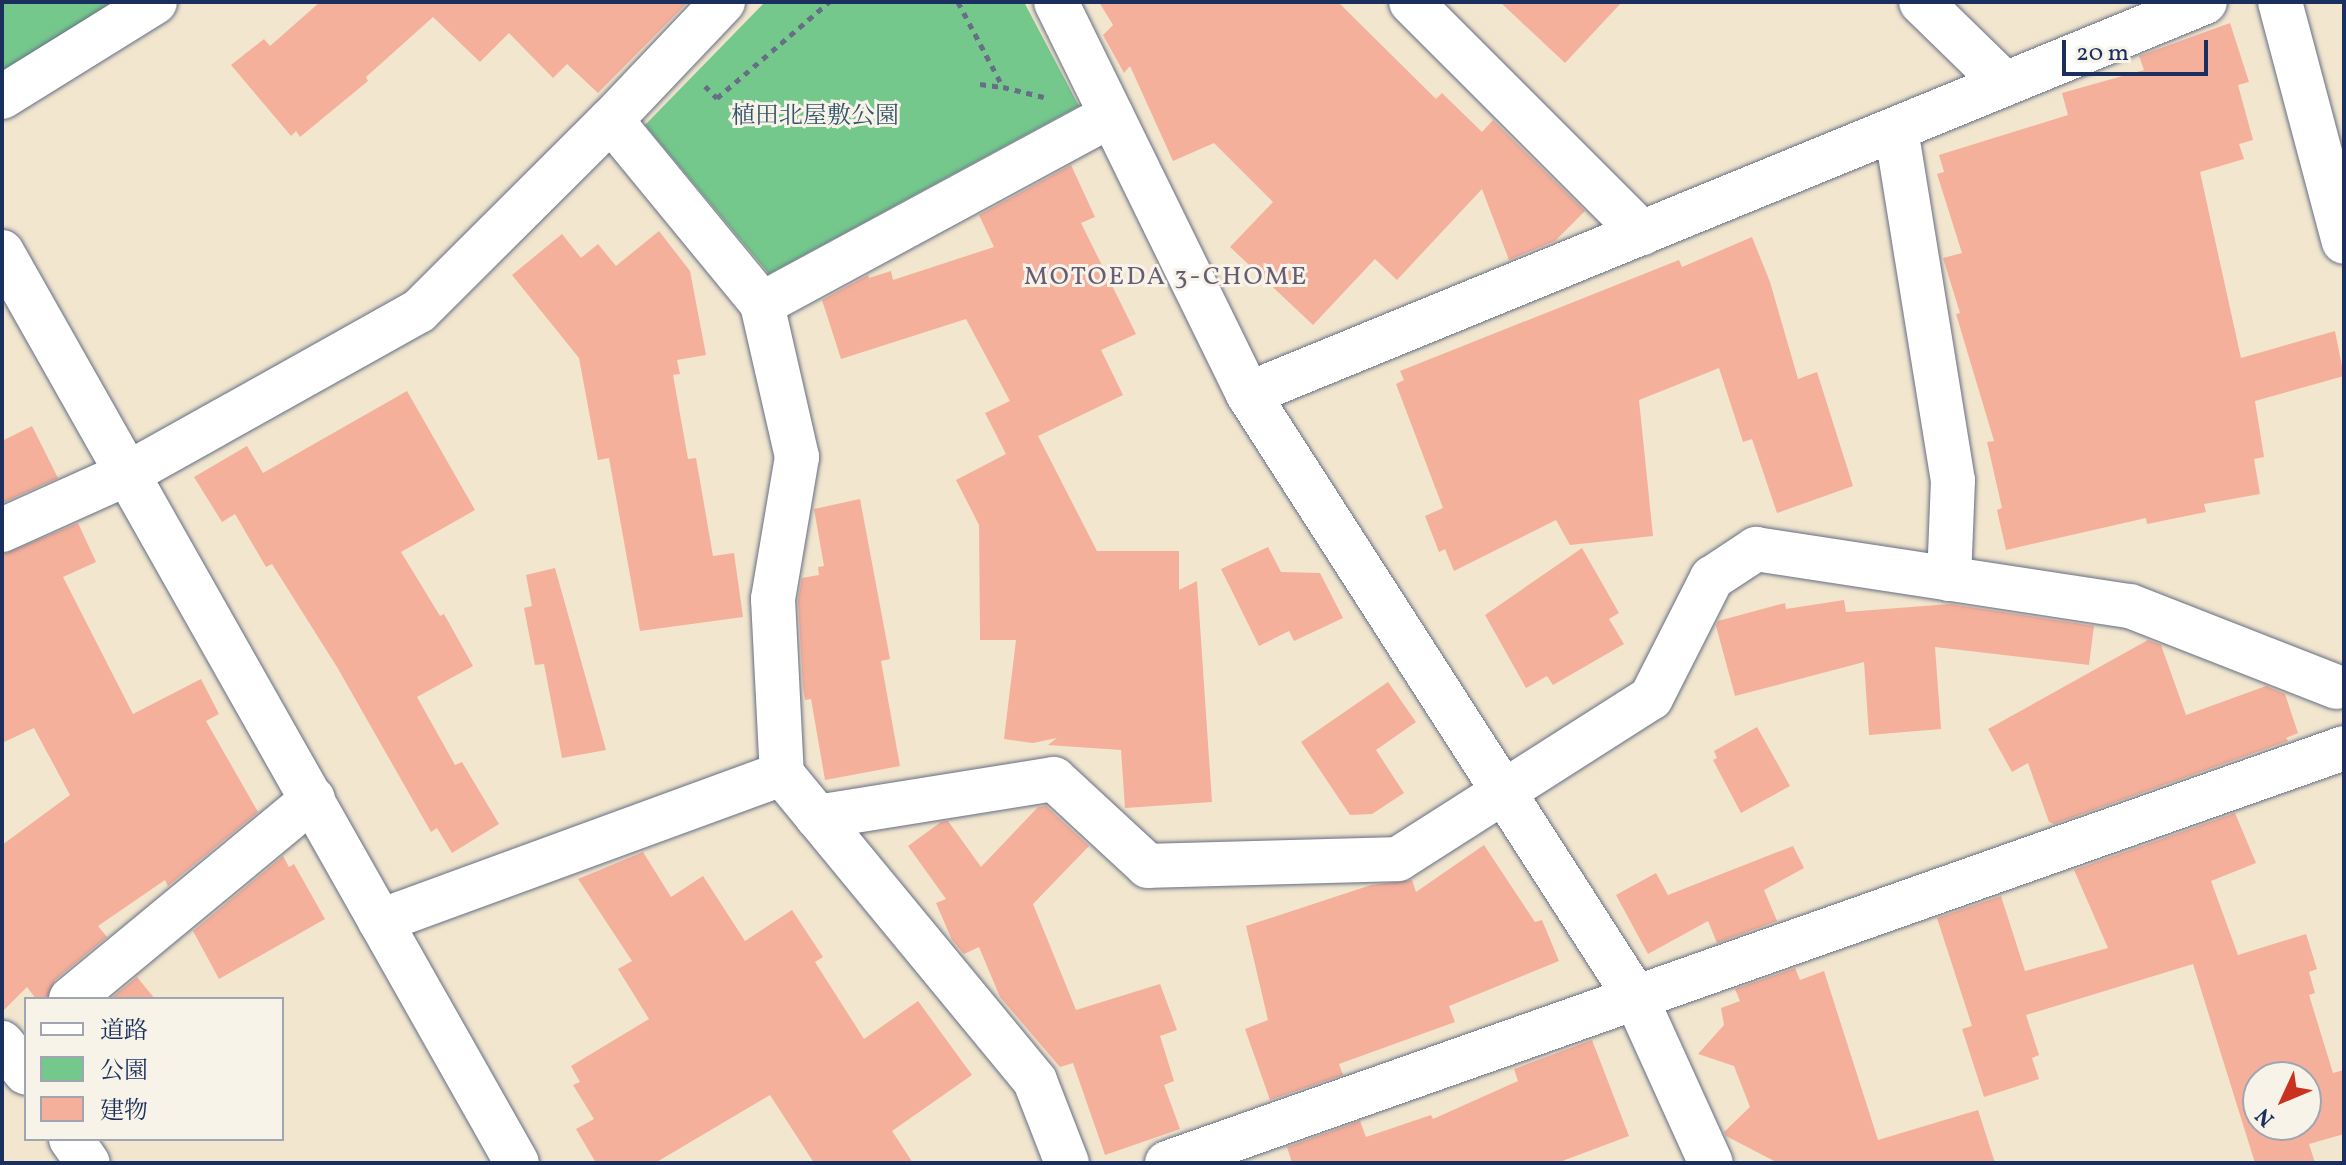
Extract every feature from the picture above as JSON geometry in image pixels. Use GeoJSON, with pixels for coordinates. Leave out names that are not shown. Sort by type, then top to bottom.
{"type":"FeatureCollection","features":[{"type":"Feature","properties":{"kind":"street"},"geometry":{"type":"LineString","coordinates":[[2,97],[155,2]]}},
{"type":"Feature","properties":{"kind":"street"},"geometry":{"type":"LineString","coordinates":[[2,530],[129,473],[419,311],[611,120],[723,2]]}},
{"type":"Feature","properties":{"kind":"street"},"geometry":{"type":"LineString","coordinates":[[1056,2],[1248,394],[1501,793],[1636,998],[1711,1163]]}},
{"type":"Feature","properties":{"kind":"street"},"geometry":{"type":"LineString","coordinates":[[1411,2],[1642,233]]}},
{"type":"Feature","properties":{"kind":"street"},"geometry":{"type":"LineString","coordinates":[[1921,2],[2005,84]]}},
{"type":"Feature","properties":{"kind":"street"},"geometry":{"type":"LineString","coordinates":[[1248,394],[2205,2]]}},
{"type":"Feature","properties":{"kind":"street"},"geometry":{"type":"LineString","coordinates":[[2280,2],[2344,242]]}},
{"type":"Feature","properties":{"kind":"street"},"geometry":{"type":"LineString","coordinates":[[762,304],[1111,115]]}},
{"type":"Feature","properties":{"kind":"street"},"geometry":{"type":"LineString","coordinates":[[611,120],[762,304],[797,457],[773,599],[782,774],[1035,1081],[1067,1163]]}},
{"type":"Feature","properties":{"kind":"street"},"geometry":{"type":"LineString","coordinates":[[1896,129],[1953,480],[1949,579]]}},
{"type":"Feature","properties":{"kind":"street"},"geometry":{"type":"LineString","coordinates":[[2,252],[517,1163]]}},
{"type":"Feature","properties":{"kind":"street"},"geometry":{"type":"LineString","coordinates":[[817,817],[1054,779],[1148,866],[1398,859],[1651,698],[1712,578],[1756,549],[2130,606],[2340,672],[2340,760],[1636,998],[1242,1150],[1167,1163]]}},
{"type":"Feature","properties":{"kind":"street"},"geometry":{"type":"LineString","coordinates":[[380,921],[782,774]]}},
{"type":"Feature","properties":{"kind":"street"},"geometry":{"type":"LineString","coordinates":[[73,997],[313,799]]}},
{"type":"Feature","properties":{"kind":"street"},"geometry":{"type":"LineString","coordinates":[[72,1141],[88,1163]]}},
{"type":"Feature","properties":{"kind":"path"},"geometry":{"type":"LineString","coordinates":[[674,54],[717,98],[829,2]]}},
{"type":"Feature","properties":{"kind":"path"},"geometry":{"type":"LineString","coordinates":[[958,2],[1003,87]]}},
{"type":"Feature","properties":{"kind":"path"},"geometry":{"type":"LineString","coordinates":[[980,84],[1111,115]]}},
{"type":"Feature","properties":{"kind":"green space"},"geometry":{"type":"Polygon","coordinates":[[[2,2],[112,2],[2,73],[2,2]]]}},
{"type":"Feature","properties":{"kind":"green space","name":"植田北屋敷公園"},"geometry":{"type":"Polygon","coordinates":[[[765,2],[1024,2],[1079,106],[769,274],[645,125],[765,2]]]}},
{"type":"Feature","properties":{"kind":"building"},"geometry":{"type":"Polygon","coordinates":[[[320,2],[688,2],[598,93],[567,64],[553,78],[509,33],[480,62],[433,17],[366,77],[368,81],[300,137],[296,131],[291,136],[231,65],[264,39],[270,46],[320,2]]]}},
{"type":"Feature","properties":{"kind":"building"},"geometry":{"type":"Polygon","coordinates":[[[1099,2],[1338,2],[1436,99],[1442,93],[1482,132],[1493,120],[1585,211],[1555,241],[1509,260],[1482,189],[1397,280],[1375,259],[1313,325],[1230,247],[1273,202],[1214,143],[1173,161],[1130,66],[1124,73],[1103,35],[1113,25],[1099,2]]]}},
{"type":"Feature","properties":{"kind":"building"},"geometry":{"type":"Polygon","coordinates":[[[1500,2],[1622,2],[1565,63],[1500,2]]]}},
{"type":"Feature","properties":{"kind":"building"},"geometry":{"type":"Polygon","coordinates":[[[2230,23],[2249,82],[2238,85],[2253,140],[2239,144],[2244,159],[2200,172],[2241,358],[2335,331],[2344,376],[2255,401],[2264,457],[2254,459],[2260,494],[2204,504],[2206,512],[2147,524],[2146,518],[2006,550],[1997,510],[2002,508],[1987,442],[1994,441],[1956,314],[1960,313],[1943,258],[1962,253],[1937,174],[1944,172],[1939,155],[2068,115],[2062,93],[2144,70],[2139,56],[2230,23]]]}},
{"type":"Feature","properties":{"kind":"building"},"geometry":{"type":"Polygon","coordinates":[[[1071,165],[1095,217],[1081,223],[1136,334],[1101,350],[1123,395],[1038,436],[1097,551],[1179,551],[1179,590],[1197,581],[1212,802],[1125,808],[1121,750],[1048,745],[1057,738],[1033,743],[1004,739],[1016,640],[980,640],[979,525],[956,480],[1006,454],[985,413],[1010,401],[966,319],[841,359],[822,300],[868,275],[869,278],[891,271],[893,280],[994,247],[979,215],[1071,165]]]}},
{"type":"Feature","properties":{"kind":"building"},"geometry":{"type":"Polygon","coordinates":[[[659,231],[690,271],[706,355],[677,360],[680,374],[673,375],[688,459],[696,458],[713,556],[734,553],[743,617],[640,631],[609,458],[598,460],[579,358],[512,275],[562,234],[581,258],[598,244],[616,266],[659,231]]]}},
{"type":"Feature","properties":{"kind":"building"},"geometry":{"type":"Polygon","coordinates":[[[1752,237],[1770,282],[1798,379],[1817,372],[1853,486],[1777,513],[1752,439],[1743,442],[1719,368],[1639,400],[1653,536],[1570,545],[1556,520],[1454,571],[1445,549],[1439,552],[1425,516],[1443,508],[1396,384],[1404,380],[1400,371],[1679,260],[1682,267],[1752,237]]]}},
{"type":"Feature","properties":{"kind":"building"},"geometry":{"type":"Polygon","coordinates":[[[407,391],[475,510],[401,552],[440,616],[444,614],[473,666],[417,697],[455,765],[462,762],[499,824],[452,853],[437,828],[431,832],[337,667],[272,564],[266,567],[235,514],[222,522],[194,477],[247,446],[263,473],[407,391]]]}},
{"type":"Feature","properties":{"kind":"building"},"geometry":{"type":"Polygon","coordinates":[[[32,426],[58,478],[2,503],[2,441],[32,426]]]}},
{"type":"Feature","properties":{"kind":"building"},"geometry":{"type":"Polygon","coordinates":[[[860,499],[890,659],[881,661],[900,766],[825,780],[811,699],[805,700],[803,687],[798,600],[802,578],[819,575],[818,567],[824,566],[814,509],[860,499]]]}},
{"type":"Feature","properties":{"kind":"building"},"geometry":{"type":"Polygon","coordinates":[[[78,523],[96,562],[63,577],[133,714],[201,679],[219,714],[206,721],[258,812],[168,886],[165,880],[98,926],[107,937],[55,980],[48,997],[34,997],[27,987],[2,1012],[2,845],[70,795],[34,728],[2,743],[2,555],[78,523]]]}},
{"type":"Feature","properties":{"kind":"building"},"geometry":{"type":"Polygon","coordinates":[[[1268,547],[1281,572],[1320,573],[1343,618],[1294,641],[1289,631],[1259,646],[1221,569],[1268,547]]]}},
{"type":"Feature","properties":{"kind":"building"},"geometry":{"type":"Polygon","coordinates":[[[1582,548],[1619,613],[1609,619],[1624,644],[1553,685],[1547,676],[1526,688],[1485,615],[1582,548]]]}},
{"type":"Feature","properties":{"kind":"building"},"geometry":{"type":"Polygon","coordinates":[[[555,568],[606,750],[562,758],[544,664],[535,665],[524,608],[532,606],[526,575],[555,568]]]}},
{"type":"Feature","properties":{"kind":"building"},"geometry":{"type":"Polygon","coordinates":[[[1844,600],[1846,612],[1950,604],[2094,626],[2089,665],[1935,647],[1941,729],[1869,735],[1864,662],[1735,696],[1716,626],[1718,621],[1785,603],[1786,609],[1844,600]]]}},
{"type":"Feature","properties":{"kind":"building"},"geometry":{"type":"Polygon","coordinates":[[[2148,640],[2161,645],[2186,715],[2266,686],[2285,694],[2298,733],[2286,738],[2288,741],[2054,824],[2049,822],[2028,763],[2012,772],[1988,729],[2148,640]]]}},
{"type":"Feature","properties":{"kind":"building"},"geometry":{"type":"Polygon","coordinates":[[[1388,682],[1416,722],[1376,750],[1404,793],[1372,814],[1350,815],[1301,742],[1388,682]]]}},
{"type":"Feature","properties":{"kind":"building"},"geometry":{"type":"Polygon","coordinates":[[[1757,727],[1790,786],[1741,813],[1713,760],[1717,758],[1714,751],[1757,727]]]}},
{"type":"Feature","properties":{"kind":"building"},"geometry":{"type":"Polygon","coordinates":[[[1046,806],[1089,846],[1033,904],[1076,1010],[1160,984],[1177,1030],[1160,1036],[1174,1081],[1164,1085],[1180,1129],[1105,1155],[1073,1063],[1060,1067],[1000,997],[979,947],[964,954],[952,940],[936,903],[946,899],[908,846],[941,822],[948,821],[981,867],[1038,807],[1046,806]]]}},
{"type":"Feature","properties":{"kind":"building"},"geometry":{"type":"Polygon","coordinates":[[[2235,813],[2256,863],[2211,881],[2238,955],[2306,934],[2317,969],[2309,972],[2315,993],[2309,995],[2333,1073],[2344,1070],[2344,1134],[2322,1140],[2322,1061],[2242,1061],[2242,1121],[2193,964],[2026,1015],[2039,1055],[2032,1058],[2039,1079],[1984,1097],[1962,1029],[1972,1026],[1937,918],[2001,896],[2025,971],[2108,948],[2074,870],[2235,813]]]}},
{"type":"Feature","properties":{"kind":"building"},"geometry":{"type":"Polygon","coordinates":[[[1484,845],[1535,922],[1542,920],[1559,961],[1449,1006],[1455,1022],[1339,1064],[1343,1075],[1270,1100],[1245,1029],[1268,1020],[1246,926],[1371,885],[1412,880],[1416,892],[1484,845]]]}},
{"type":"Feature","properties":{"kind":"building"},"geometry":{"type":"Polygon","coordinates":[[[1793,846],[1804,868],[1764,890],[1777,921],[1717,943],[1708,921],[1648,954],[1616,895],[1656,873],[1668,895],[1793,846]]]}},
{"type":"Feature","properties":{"kind":"building"},"geometry":{"type":"Polygon","coordinates":[[[643,852],[671,897],[703,876],[745,941],[792,910],[823,957],[815,962],[864,1039],[918,1001],[972,1075],[892,1131],[913,1163],[814,1163],[770,1095],[655,1163],[596,1163],[576,1129],[594,1119],[573,1085],[580,1082],[571,1066],[649,1019],[618,969],[632,961],[578,879],[643,852]]]}},
{"type":"Feature","properties":{"kind":"building"},"geometry":{"type":"Polygon","coordinates":[[[283,856],[289,867],[294,864],[325,919],[219,979],[193,931],[283,856]]]}},
{"type":"Feature","properties":{"kind":"building"},"geometry":{"type":"Polygon","coordinates":[[[1795,968],[1800,980],[1824,971],[1878,1140],[1978,1110],[1995,1163],[1778,1163],[1726,1136],[1724,1132],[1750,1107],[1734,1066],[1698,1054],[1724,1025],[1721,1008],[1740,1001],[1735,989],[1795,968]]]}},
{"type":"Feature","properties":{"kind":"building"},"geometry":{"type":"Polygon","coordinates":[[[137,977],[153,997],[112,997],[137,977]]]}},
{"type":"Feature","properties":{"kind":"building"},"geometry":{"type":"Polygon","coordinates":[[[1592,1040],[1629,1136],[1557,1163],[1292,1163],[1287,1147],[1360,1121],[1366,1137],[1431,1115],[1433,1119],[1518,1081],[1514,1069],[1592,1040]]]}},
{"type":"Feature","properties":{"kind":"building"},"geometry":{"type":"Polygon","coordinates":[[[2248,1141],[2320,1141],[2309,1144],[2315,1163],[2255,1163],[2248,1141]]]}},
{"type":"Feature","properties":{"kind":"district","name":"MOTOEDA 3-CHOME"},"geometry":{"type":"Point","coordinates":[1166,278]}}]}
